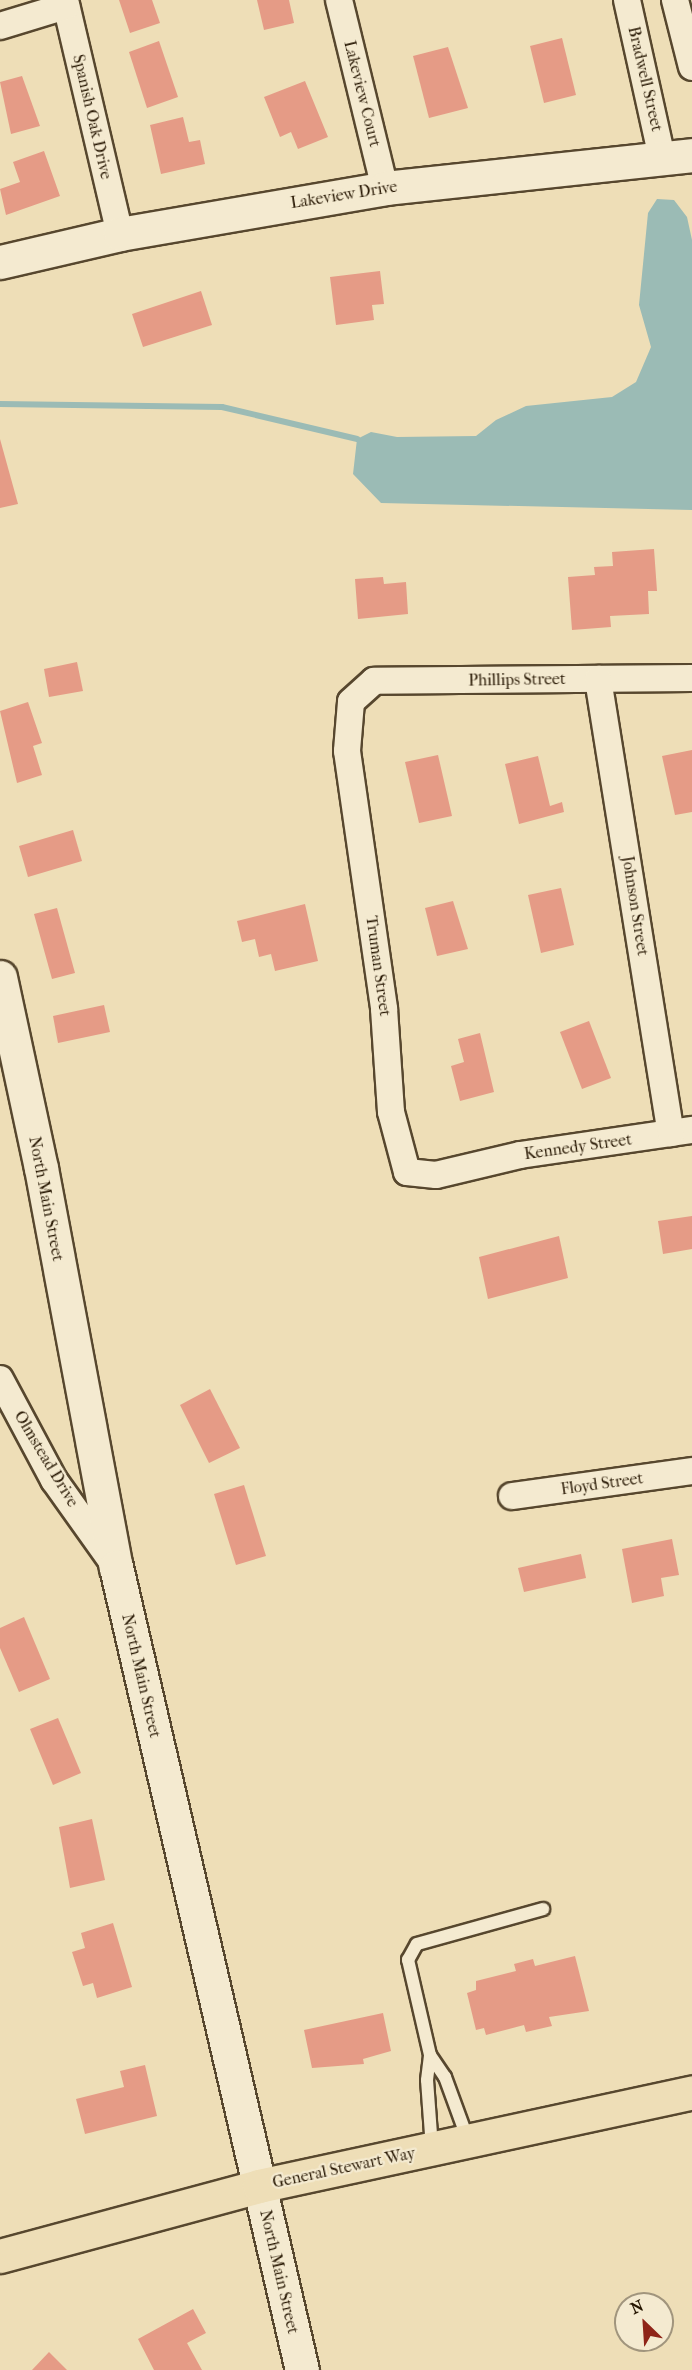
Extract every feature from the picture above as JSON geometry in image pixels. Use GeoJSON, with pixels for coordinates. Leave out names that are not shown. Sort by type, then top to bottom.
{"type":"FeatureCollection","features":[{"type":"Feature","properties":{"kind":"main road","name":"General Stewart Way"},"geometry":{"type":"LineString","coordinates":[[0,2256],[259,2186],[692,2092]]}},
{"type":"Feature","properties":{"kind":"street","name":"Lakeview Court"},"geometry":{"type":"LineString","coordinates":[[339,0],[385,188]]}},
{"type":"Feature","properties":{"kind":"street","name":"Bradwell Street"},"geometry":{"type":"LineString","coordinates":[[627,0],[677,157]]}},
{"type":"Feature","properties":{"kind":"street"},"geometry":{"type":"LineString","coordinates":[[675,0],[692,67]]}},
{"type":"Feature","properties":{"kind":"street"},"geometry":{"type":"LineString","coordinates":[[0,26],[66,3]]}},
{"type":"Feature","properties":{"kind":"street","name":"Spanish Oak Drive"},"geometry":{"type":"LineString","coordinates":[[66,3],[120,234]]}},
{"type":"Feature","properties":{"kind":"street","name":"Lakeview Drive"},"geometry":{"type":"LineString","coordinates":[[0,262],[120,234],[385,188],[677,157]]}},
{"type":"Feature","properties":{"kind":"street","name":"Phillips Street"},"geometry":{"type":"LineString","coordinates":[[351,702],[374,681],[692,678]]}},
{"type":"Feature","properties":{"kind":"street","name":"Johnson Street"},"geometry":{"type":"LineString","coordinates":[[598,680],[682,1131]]}},
{"type":"Feature","properties":{"kind":"street","name":"Truman Street"},"geometry":{"type":"LineString","coordinates":[[351,702],[347,751],[384,1009],[391,1112],[407,1172],[436,1175],[464,1169]]}},
{"type":"Feature","properties":{"kind":"street","name":"North Main Street"},"geometry":{"type":"LineString","coordinates":[[0,977],[41,1168],[116,1567],[302,2370]]}},
{"type":"Feature","properties":{"kind":"street","name":"Kennedy Street"},"geometry":{"type":"LineString","coordinates":[[464,1169],[520,1155],[682,1131]]}},
{"type":"Feature","properties":{"kind":"street","name":"Olmstead Drive"},"geometry":{"type":"LineString","coordinates":[[0,1379],[54,1480],[116,1567]]}},
{"type":"Feature","properties":{"kind":"street","name":"Floyd Street"},"geometry":{"type":"LineString","coordinates":[[512,1496],[692,1471]]}},
{"type":"Feature","properties":{"kind":"lane"},"geometry":{"type":"LineString","coordinates":[[432,2149],[427,2080],[430,2055],[408,1960],[417,1944],[543,1909]]}},
{"type":"Feature","properties":{"kind":"lane"},"geometry":{"type":"LineString","coordinates":[[430,2055],[445,2077],[468,2141]]}},
{"type":"Feature","properties":{"kind":"water"},"geometry":{"type":"Polygon","coordinates":[[[657,199],[674,200],[687,217],[692,240],[692,510],[381,503],[353,474],[357,439],[371,432],[397,437],[476,436],[496,420],[526,406],[612,397],[636,382],[651,347],[639,305],[648,213],[657,199]]]}},
{"type":"Feature","properties":{"kind":"building"},"geometry":{"type":"Polygon","coordinates":[[[119,0],[152,0],[160,23],[130,33],[119,0]]]}},
{"type":"Feature","properties":{"kind":"building"},"geometry":{"type":"Polygon","coordinates":[[[257,0],[289,0],[294,23],[264,30],[257,0]]]}},
{"type":"Feature","properties":{"kind":"building"},"geometry":{"type":"Polygon","coordinates":[[[562,38],[576,95],[544,103],[530,46],[562,38]]]}},
{"type":"Feature","properties":{"kind":"building"},"geometry":{"type":"Polygon","coordinates":[[[159,41],[178,97],[147,108],[129,52],[159,41]]]}},
{"type":"Feature","properties":{"kind":"building"},"geometry":{"type":"Polygon","coordinates":[[[448,47],[468,108],[429,118],[413,56],[448,47]]]}},
{"type":"Feature","properties":{"kind":"building"},"geometry":{"type":"Polygon","coordinates":[[[22,76],[40,126],[11,134],[0,82],[22,76]]]}},
{"type":"Feature","properties":{"kind":"building"},"geometry":{"type":"Polygon","coordinates":[[[305,81],[328,137],[298,149],[291,132],[280,137],[264,97],[305,81]]]}},
{"type":"Feature","properties":{"kind":"building"},"geometry":{"type":"Polygon","coordinates":[[[183,117],[189,142],[200,140],[205,164],[161,174],[150,125],[183,117]]]}},
{"type":"Feature","properties":{"kind":"building"},"geometry":{"type":"Polygon","coordinates":[[[44,151],[60,196],[6,215],[0,189],[20,182],[13,162],[44,151]]]}},
{"type":"Feature","properties":{"kind":"building"},"geometry":{"type":"Polygon","coordinates":[[[380,271],[384,304],[372,305],[374,320],[336,325],[330,277],[380,271]]]}},
{"type":"Feature","properties":{"kind":"building"},"geometry":{"type":"Polygon","coordinates":[[[201,291],[212,325],[143,347],[132,314],[201,291]]]}},
{"type":"Feature","properties":{"kind":"building"},"geometry":{"type":"Polygon","coordinates":[[[0,439],[18,504],[0,508],[0,439]]]}},
{"type":"Feature","properties":{"kind":"building"},"geometry":{"type":"Polygon","coordinates":[[[654,549],[657,591],[648,591],[649,614],[610,616],[611,627],[572,630],[568,577],[595,575],[594,567],[613,566],[612,552],[654,549]]]}},
{"type":"Feature","properties":{"kind":"building"},"geometry":{"type":"Polygon","coordinates":[[[383,577],[384,584],[406,582],[408,614],[358,619],[355,579],[383,577]]]}},
{"type":"Feature","properties":{"kind":"building"},"geometry":{"type":"Polygon","coordinates":[[[77,662],[83,691],[49,697],[44,669],[77,662]]]}},
{"type":"Feature","properties":{"kind":"building"},"geometry":{"type":"Polygon","coordinates":[[[28,702],[42,743],[33,746],[42,775],[17,783],[0,711],[28,702]]]}},
{"type":"Feature","properties":{"kind":"building"},"geometry":{"type":"Polygon","coordinates":[[[692,750],[692,812],[675,815],[662,756],[692,750]]]}},
{"type":"Feature","properties":{"kind":"building"},"geometry":{"type":"Polygon","coordinates":[[[438,755],[452,816],[419,823],[405,762],[438,755]]]}},
{"type":"Feature","properties":{"kind":"building"},"geometry":{"type":"Polygon","coordinates":[[[538,756],[550,806],[562,802],[564,812],[519,824],[505,764],[538,756]]]}},
{"type":"Feature","properties":{"kind":"building"},"geometry":{"type":"Polygon","coordinates":[[[73,830],[82,861],[28,877],[19,846],[73,830]]]}},
{"type":"Feature","properties":{"kind":"building"},"geometry":{"type":"Polygon","coordinates":[[[561,888],[574,945],[541,953],[528,895],[561,888]]]}},
{"type":"Feature","properties":{"kind":"building"},"geometry":{"type":"Polygon","coordinates":[[[453,901],[468,949],[437,956],[425,908],[453,901]]]}},
{"type":"Feature","properties":{"kind":"building"},"geometry":{"type":"Polygon","coordinates":[[[305,904],[318,961],[275,971],[271,954],[259,957],[255,939],[242,942],[237,921],[305,904]]]}},
{"type":"Feature","properties":{"kind":"building"},"geometry":{"type":"Polygon","coordinates":[[[57,908],[75,973],[52,979],[34,914],[57,908]]]}},
{"type":"Feature","properties":{"kind":"building"},"geometry":{"type":"Polygon","coordinates":[[[104,1005],[110,1032],[58,1043],[53,1016],[104,1005]]]}},
{"type":"Feature","properties":{"kind":"building"},"geometry":{"type":"Polygon","coordinates":[[[589,1021],[611,1078],[582,1089],[560,1032],[589,1021]]]}},
{"type":"Feature","properties":{"kind":"building"},"geometry":{"type":"Polygon","coordinates":[[[480,1033],[494,1092],[460,1101],[451,1066],[464,1062],[458,1039],[480,1033]]]}},
{"type":"Feature","properties":{"kind":"building"},"geometry":{"type":"Polygon","coordinates":[[[692,1216],[692,1249],[663,1254],[658,1221],[692,1216]]]}},
{"type":"Feature","properties":{"kind":"building"},"geometry":{"type":"Polygon","coordinates":[[[559,1236],[568,1278],[488,1299],[479,1257],[559,1236]]]}},
{"type":"Feature","properties":{"kind":"building"},"geometry":{"type":"Polygon","coordinates":[[[210,1389],[240,1448],[209,1463],[180,1405],[210,1389]]]}},
{"type":"Feature","properties":{"kind":"building"},"geometry":{"type":"Polygon","coordinates":[[[244,1485],[266,1556],[236,1565],[214,1494],[244,1485]]]}},
{"type":"Feature","properties":{"kind":"building"},"geometry":{"type":"Polygon","coordinates":[[[672,1539],[679,1575],[661,1578],[664,1596],[632,1603],[622,1549],[672,1539]]]}},
{"type":"Feature","properties":{"kind":"building"},"geometry":{"type":"Polygon","coordinates":[[[581,1554],[586,1578],[524,1592],[518,1568],[581,1554]]]}},
{"type":"Feature","properties":{"kind":"building"},"geometry":{"type":"Polygon","coordinates":[[[24,1617],[50,1679],[19,1692],[0,1648],[0,1628],[24,1617]]]}},
{"type":"Feature","properties":{"kind":"building"},"geometry":{"type":"Polygon","coordinates":[[[58,1718],[81,1773],[53,1785],[30,1729],[58,1718]]]}},
{"type":"Feature","properties":{"kind":"building"},"geometry":{"type":"Polygon","coordinates":[[[92,1819],[105,1880],[70,1888],[59,1827],[92,1819]]]}},
{"type":"Feature","properties":{"kind":"building"},"geometry":{"type":"Polygon","coordinates":[[[113,1923],[132,1987],[97,1998],[93,1983],[83,1986],[72,1952],[85,1948],[81,1933],[113,1923]]]}},
{"type":"Feature","properties":{"kind":"building"},"geometry":{"type":"Polygon","coordinates":[[[575,1956],[589,2011],[549,2017],[552,2026],[526,2032],[524,2025],[486,2035],[484,2028],[476,2030],[467,1993],[476,1990],[476,1981],[516,1971],[514,1964],[533,1959],[535,1966],[575,1956]]]}},
{"type":"Feature","properties":{"kind":"building"},"geometry":{"type":"Polygon","coordinates":[[[383,2013],[391,2051],[363,2059],[364,2064],[312,2068],[304,2030],[383,2013]]]}},
{"type":"Feature","properties":{"kind":"building"},"geometry":{"type":"Polygon","coordinates":[[[145,2065],[157,2116],[85,2134],[76,2099],[124,2087],[120,2071],[145,2065]]]}},
{"type":"Feature","properties":{"kind":"building"},"geometry":{"type":"Polygon","coordinates":[[[193,2309],[206,2333],[187,2343],[202,2370],[154,2370],[138,2339],[193,2309]]]}},
{"type":"Feature","properties":{"kind":"building"},"geometry":{"type":"Polygon","coordinates":[[[49,2352],[67,2370],[32,2370],[49,2352]]]}},
{"type":"Feature","properties":{"kind":"waterway"},"geometry":{"type":"LineString","coordinates":[[0,404],[222,407],[357,439]]}}]}
